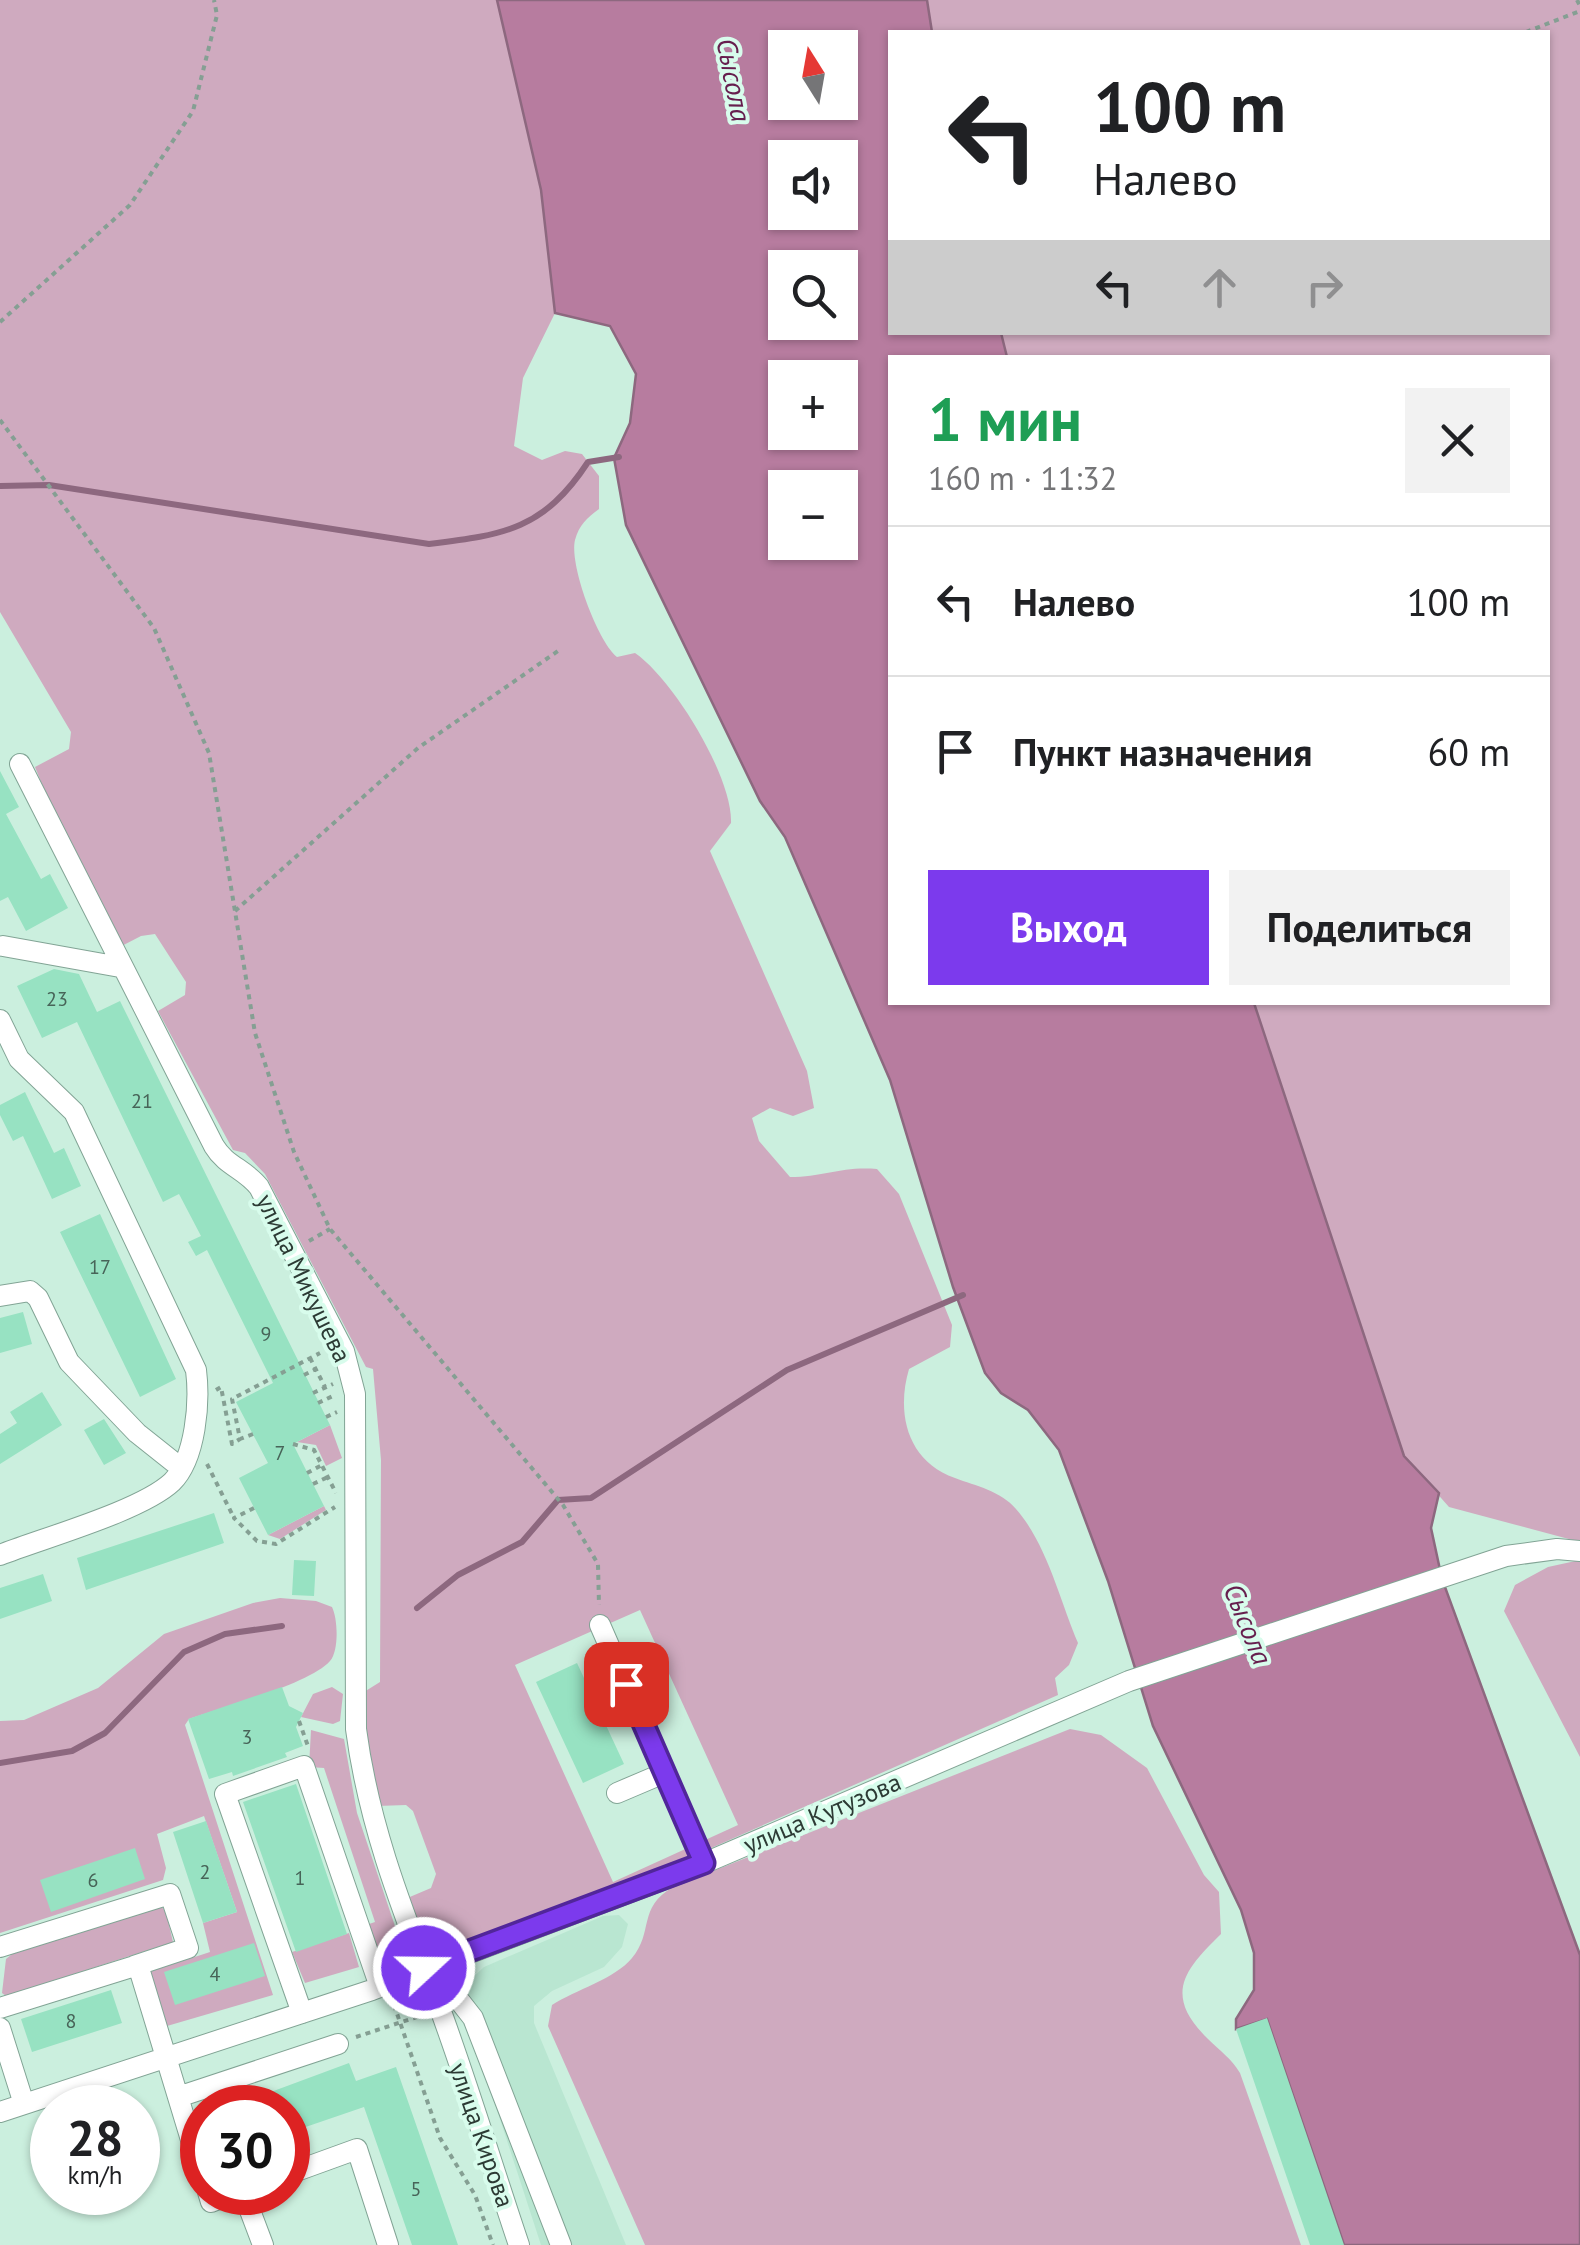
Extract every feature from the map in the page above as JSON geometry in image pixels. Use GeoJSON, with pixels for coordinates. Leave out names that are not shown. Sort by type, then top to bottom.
{"type":"FeatureCollection","features":[{"type":"Feature","properties":{"kind":"street","name":"улица Микушева"},"geometry":{"type":"LineString","coordinates":[[20,764],[120,967],[222,1158],[248,1173],[260,1187],[344,1350],[358,1416],[356,1730],[360,1768],[384,1864],[424,1968]]}},
{"type":"Feature","properties":{"kind":"street"},"geometry":{"type":"LineString","coordinates":[[1,944],[120,967]]}},
{"type":"Feature","properties":{"kind":"street"},"geometry":{"type":"LineString","coordinates":[[0,1020],[19,1060],[74,1112],[196,1370],[195,1417],[181,1468],[173,1481],[149,1497],[0,1555]]}},
{"type":"Feature","properties":{"kind":"street"},"geometry":{"type":"LineString","coordinates":[[0,1296],[30,1291],[38,1298],[68,1362],[137,1433],[181,1468]]}},
{"type":"Feature","properties":{"kind":"street","name":"улица Кутузова"},"geometry":{"type":"LineString","coordinates":[[0,2112],[302,2013],[386,1991],[424,1968],[704,1863],[1129,1680],[1506,1556],[1580,1551]]}},
{"type":"Feature","properties":{"kind":"street"},"geometry":{"type":"LineString","coordinates":[[600,1625],[704,1863]]}},
{"type":"Feature","properties":{"kind":"street"},"geometry":{"type":"LineString","coordinates":[[302,2013],[226,1794],[304,1766],[386,1991]]}},
{"type":"Feature","properties":{"kind":"street"},"geometry":{"type":"LineString","coordinates":[[617,1794],[664,1773]]}},
{"type":"Feature","properties":{"kind":"street"},"geometry":{"type":"LineString","coordinates":[[0,1948],[170,1894],[188,1948],[0,2008]]}},
{"type":"Feature","properties":{"kind":"street"},"geometry":{"type":"LineString","coordinates":[[134,1966],[138,1965],[180,2104]]}},
{"type":"Feature","properties":{"kind":"street","name":"улица Кирова"},"geometry":{"type":"LineString","coordinates":[[424,1968],[432,2003],[519,2245]]}},
{"type":"Feature","properties":{"kind":"street"},"geometry":{"type":"LineString","coordinates":[[432,2003],[463,2000],[561,2245]]}},
{"type":"Feature","properties":{"kind":"street"},"geometry":{"type":"LineString","coordinates":[[0,2028],[24,2104]]}},
{"type":"Feature","properties":{"kind":"street"},"geometry":{"type":"LineString","coordinates":[[178,2097],[338,2044]]}},
{"type":"Feature","properties":{"kind":"street"},"geometry":{"type":"LineString","coordinates":[[483,2139],[516,2128]]}},
{"type":"Feature","properties":{"kind":"street"},"geometry":{"type":"LineString","coordinates":[[310,2166],[356,2149],[388,2245]]}},
{"type":"Feature","properties":{"kind":"street"},"geometry":{"type":"LineString","coordinates":[[250,2215],[263,2245]]}},
{"type":"Feature","properties":{"kind":"path"},"geometry":{"type":"LineString","coordinates":[[0,322],[130,206],[194,111],[218,15],[214,0]]}},
{"type":"Feature","properties":{"kind":"path"},"geometry":{"type":"LineString","coordinates":[[1530,30],[1579,6]]}},
{"type":"Feature","properties":{"kind":"path"},"geometry":{"type":"LineString","coordinates":[[0,420],[154,628],[209,753],[255,1033],[294,1152],[330,1229],[563,1505],[598,1564],[600,1625]]}},
{"type":"Feature","properties":{"kind":"path"},"geometry":{"type":"LineString","coordinates":[[235,911],[418,748],[558,651]]}},
{"type":"Feature","properties":{"kind":"path"},"geometry":{"type":"LineString","coordinates":[[240,1439],[232,1398],[320,1353]]}},
{"type":"Feature","properties":{"kind":"path"},"geometry":{"type":"LineString","coordinates":[[310,1358],[325,1387]]}},
{"type":"Feature","properties":{"kind":"path"},"geometry":{"type":"LineString","coordinates":[[304,1375],[316,1369]]}},
{"type":"Feature","properties":{"kind":"path"},"geometry":{"type":"LineString","coordinates":[[210,1393],[221,1387],[232,1444],[253,1434]]}},
{"type":"Feature","properties":{"kind":"path"},"geometry":{"type":"LineString","coordinates":[[326,1417],[337,1412]]}},
{"type":"Feature","properties":{"kind":"path"},"geometry":{"type":"LineString","coordinates":[[292,1444],[314,1450],[338,1497]]}},
{"type":"Feature","properties":{"kind":"path"},"geometry":{"type":"LineString","coordinates":[[202,1453],[234,1518],[257,1541],[276,1544],[339,1504]]}},
{"type":"Feature","properties":{"kind":"path"},"geometry":{"type":"LineString","coordinates":[[307,1473],[322,1466]]}},
{"type":"Feature","properties":{"kind":"path"},"geometry":{"type":"LineString","coordinates":[[313,1484],[328,1477]]}},
{"type":"Feature","properties":{"kind":"path"},"geometry":{"type":"LineString","coordinates":[[234,1518],[254,1508]]}},
{"type":"Feature","properties":{"kind":"path"},"geometry":{"type":"LineString","coordinates":[[299,1721],[309,1750],[304,1766]]}},
{"type":"Feature","properties":{"kind":"path"},"geometry":{"type":"LineString","coordinates":[[386,1991],[440,2138],[474,2195],[493,2245]]}},
{"type":"Feature","properties":{"kind":"path"},"geometry":{"type":"LineString","coordinates":[[338,2044],[400,2023],[432,2003]]}},
{"type":"Feature","properties":{"kind":"shaded area"},"geometry":{"type":"Polygon","coordinates":[[[0,0],[497,0],[541,190],[555,313],[523,378],[514,446],[542,460],[565,451],[582,454],[599,476],[599,509],[584,522],[575,540],[576,567],[587,602],[609,649],[617,657],[635,653],[650,666],[683,706],[712,756],[729,804],[731,823],[710,851],[807,1071],[814,1108],[793,1116],[770,1108],[752,1118],[759,1141],[790,1177],[877,1169],[899,1194],[952,1325],[950,1347],[909,1369],[904,1402],[909,1434],[926,1460],[939,1470],[1003,1498],[1027,1523],[1052,1573],[1078,1643],[1069,1665],[1055,1678],[1058,1695],[616,1890],[427,1964],[405,1899],[431,1888],[436,1874],[413,1811],[406,1805],[377,1806],[368,1783],[364,1692],[380,1682],[381,1460],[373,1369],[366,1367],[265,1174],[245,1153],[233,1150],[158,1011],[185,995],[186,982],[155,934],[141,936],[114,950],[107,946],[35,767],[69,749],[71,732],[0,612],[0,0]],[[640,1610],[515,1665],[613,1882],[738,1825],[640,1610]]]}},
{"type":"Feature","properties":{"kind":"shaded area"},"geometry":{"type":"Polygon","coordinates":[[[927,0],[1580,0],[1580,1542],[1449,1507],[1404,1456],[1255,1005],[1550,1005],[1550,355],[1006,355],[1001,335],[1550,335],[1550,30],[932,30],[927,0]]]}},
{"type":"Feature","properties":{"kind":"shaded area"},"geometry":{"type":"Polygon","coordinates":[[[330,1425],[342,1458],[326,1466],[316,1445],[297,1442],[330,1425]]]}},
{"type":"Feature","properties":{"kind":"shaded area"},"geometry":{"type":"Polygon","coordinates":[[[324,1506],[326,1510],[280,1539],[268,1535],[324,1506]]]}},
{"type":"Feature","properties":{"kind":"shaded area"},"geometry":{"type":"Polygon","coordinates":[[[1580,1560],[1580,1757],[1504,1611],[1515,1585],[1548,1567],[1580,1560]]]}},
{"type":"Feature","properties":{"kind":"shaded area"},"geometry":{"type":"Polygon","coordinates":[[[280,1598],[316,1601],[332,1607],[337,1635],[330,1661],[304,1678],[189,1719],[185,1725],[273,1995],[167,2026],[149,1972],[210,1952],[203,1923],[237,1912],[204,1816],[157,1834],[166,1868],[163,1880],[0,1933],[0,1721],[24,1720],[98,1688],[164,1634],[253,1603],[280,1598]]]}},
{"type":"Feature","properties":{"kind":"shaded area"},"geometry":{"type":"Polygon","coordinates":[[[332,1687],[343,1694],[340,1721],[333,1724],[301,1717],[313,1694],[332,1687]]]}},
{"type":"Feature","properties":{"kind":"shaded area"},"geometry":{"type":"Polygon","coordinates":[[[1070,1729],[1101,1735],[1147,1768],[1204,1875],[1219,1892],[1221,1934],[1189,1971],[1183,1996],[1186,2009],[1240,2073],[1301,2245],[645,2245],[548,2026],[552,2005],[625,1965],[639,1948],[654,1903],[673,1887],[1070,1729]]]}},
{"type":"Feature","properties":{"kind":"shaded area"},"geometry":{"type":"Polygon","coordinates":[[[311,1730],[344,1739],[357,1813],[401,1944],[401,1953],[384,1961],[366,1925],[375,1922],[324,1768],[309,1767],[311,1730]]]}},
{"type":"Feature","properties":{"kind":"shaded area"},"geometry":{"type":"Polygon","coordinates":[[[160,1905],[166,1912],[173,1942],[6,1996],[2,1993],[6,1959],[16,1951],[160,1905]]]}},
{"type":"Feature","properties":{"kind":"shaded area"},"geometry":{"type":"Polygon","coordinates":[[[619,1915],[628,1924],[622,1947],[604,1967],[552,1991],[534,2006],[534,2023],[626,2245],[541,2245],[467,2018],[470,1980],[484,1967],[603,1916],[619,1915]]]}},
{"type":"Feature","properties":{"kind":"shaded area"},"geometry":{"type":"Polygon","coordinates":[[[349,1933],[359,1967],[305,1983],[292,1952],[349,1933]]]}},
{"type":"Feature","properties":{"kind":"water","name":"Сысола"},"geometry":{"type":"Polygon","coordinates":[[[497,0],[927,0],[932,30],[888,30],[888,335],[1002,335],[1006,355],[888,355],[888,1005],[1255,1005],[1404,1456],[1439,1493],[1431,1528],[1442,1579],[1580,1955],[1580,2245],[1344,2245],[1267,2019],[1236,2029],[1236,2019],[1254,1990],[1254,1953],[1241,1910],[1153,1726],[1108,1581],[1059,1450],[1028,1410],[1001,1393],[985,1373],[953,1287],[890,1080],[785,837],[760,801],[626,525],[614,458],[630,423],[636,374],[610,326],[555,313],[541,190],[497,0]]]}},
{"type":"Feature","properties":{"kind":"building"},"geometry":{"type":"Polygon","coordinates":[[[0,771],[19,807],[6,814],[41,879],[50,874],[68,908],[26,931],[8,897],[0,901],[0,771]]]}},
{"type":"Feature","properties":{"kind":"building"},"geometry":{"type":"Polygon","coordinates":[[[54,969],[79,974],[97,1012],[120,1001],[330,1425],[293,1444],[324,1506],[268,1535],[239,1478],[268,1463],[236,1402],[273,1383],[207,1250],[196,1256],[188,1242],[201,1236],[179,1194],[163,1202],[77,1022],[42,1038],[17,986],[54,969]]]}},
{"type":"Feature","properties":{"kind":"building"},"geometry":{"type":"Polygon","coordinates":[[[25,1092],[54,1153],[64,1148],[81,1186],[52,1199],[23,1136],[13,1141],[0,1115],[0,1105],[25,1092]]]}},
{"type":"Feature","properties":{"kind":"building"},"geometry":{"type":"Polygon","coordinates":[[[100,1214],[176,1379],[140,1397],[60,1232],[100,1214]]]}},
{"type":"Feature","properties":{"kind":"building"},"geometry":{"type":"Polygon","coordinates":[[[23,1312],[32,1344],[0,1353],[0,1318],[23,1312]]]}},
{"type":"Feature","properties":{"kind":"building"},"geometry":{"type":"Polygon","coordinates":[[[42,1392],[62,1425],[0,1464],[0,1434],[17,1423],[10,1412],[42,1392]]]}},
{"type":"Feature","properties":{"kind":"building"},"geometry":{"type":"Polygon","coordinates":[[[104,1419],[126,1453],[104,1465],[84,1430],[104,1419]]]}},
{"type":"Feature","properties":{"kind":"building"},"geometry":{"type":"Polygon","coordinates":[[[214,1513],[224,1543],[86,1590],[77,1558],[214,1513]]]}},
{"type":"Feature","properties":{"kind":"building"},"geometry":{"type":"Polygon","coordinates":[[[294,1560],[316,1561],[314,1596],[292,1595],[294,1560]]]}},
{"type":"Feature","properties":{"kind":"building"},"geometry":{"type":"Polygon","coordinates":[[[43,1574],[52,1601],[0,1619],[0,1588],[43,1574]]]}},
{"type":"Feature","properties":{"kind":"building"},"geometry":{"type":"Polygon","coordinates":[[[577,1663],[624,1764],[583,1783],[536,1682],[577,1663]]]}},
{"type":"Feature","properties":{"kind":"building"},"geometry":{"type":"Polygon","coordinates":[[[282,1687],[289,1706],[303,1713],[296,1727],[303,1746],[285,1753],[287,1757],[233,1776],[232,1772],[209,1779],[188,1719],[282,1687]]]}},
{"type":"Feature","properties":{"kind":"building"},"geometry":{"type":"Polygon","coordinates":[[[296,1784],[347,1934],[296,1952],[243,1802],[296,1784]]]}},
{"type":"Feature","properties":{"kind":"building"},"geometry":{"type":"Polygon","coordinates":[[[206,1821],[237,1912],[203,1923],[173,1832],[206,1821]]]}},
{"type":"Feature","properties":{"kind":"building"},"geometry":{"type":"Polygon","coordinates":[[[135,1848],[145,1879],[51,1912],[40,1880],[135,1848]]]}},
{"type":"Feature","properties":{"kind":"building"},"geometry":{"type":"Polygon","coordinates":[[[254,1943],[265,1976],[175,2005],[164,1972],[254,1943]]]}},
{"type":"Feature","properties":{"kind":"building"},"geometry":{"type":"Polygon","coordinates":[[[111,1990],[122,2023],[32,2052],[21,2019],[111,1990]]]}},
{"type":"Feature","properties":{"kind":"building"},"geometry":{"type":"Polygon","coordinates":[[[1267,2018],[1344,2245],[1310,2245],[1236,2029],[1267,2018]]]}},
{"type":"Feature","properties":{"kind":"building"},"geometry":{"type":"Polygon","coordinates":[[[349,2063],[356,2081],[396,2067],[458,2245],[412,2245],[364,2107],[310,2125],[310,2085],[290,2085],[349,2063]]]}},
{"type":"Feature","properties":{"kind":"waterway"},"geometry":{"type":"LineString","coordinates":[[0,486],[49,485],[429,544],[480,537],[520,525],[555,502],[588,462],[619,457]]}},
{"type":"Feature","properties":{"kind":"waterway"},"geometry":{"type":"LineString","coordinates":[[417,1608],[458,1575],[522,1542],[558,1500],[591,1498],[787,1370],[963,1295]]}},
{"type":"Feature","properties":{"kind":"waterway"},"geometry":{"type":"LineString","coordinates":[[0,1763],[72,1751],[105,1733],[184,1652],[225,1634],[282,1626]]}},
{"type":"Feature","properties":{"kind":"route"},"geometry":{"type":"LineString","coordinates":[[424,1968],[704,1863],[626,1684]]}}]}
